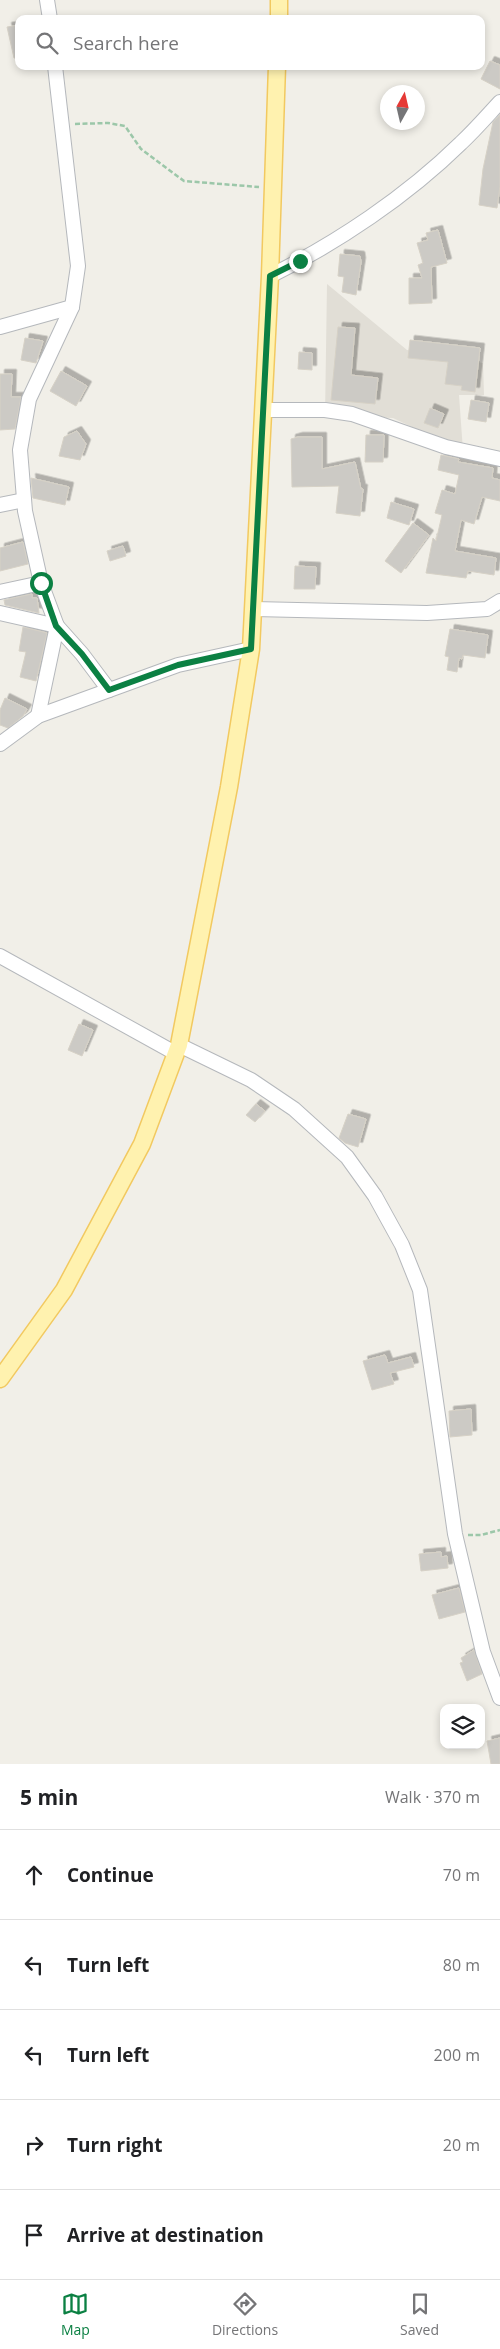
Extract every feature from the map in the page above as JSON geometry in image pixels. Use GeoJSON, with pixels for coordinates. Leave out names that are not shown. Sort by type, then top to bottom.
{"type":"FeatureCollection","features":[{"type":"Feature","properties":{"kind":"main road"},"geometry":{"type":"LineString","coordinates":[[279,0],[279,15]]}},
{"type":"Feature","properties":{"kind":"main road"},"geometry":{"type":"LineString","coordinates":[[0,1379],[64,1290],[142,1144],[177,1049],[229,787],[251,649],[270,276],[277,70]]}},
{"type":"Feature","properties":{"kind":"street"},"geometry":{"type":"LineString","coordinates":[[47,0],[49,15]]}},
{"type":"Feature","properties":{"kind":"street"},"geometry":{"type":"LineString","coordinates":[[55,70],[78,266],[72,307],[29,399],[20,450],[24,500],[41,583],[56,626],[82,654],[109,690]]}},
{"type":"Feature","properties":{"kind":"street"},"geometry":{"type":"LineString","coordinates":[[270,276],[300,261],[338,238],[410,187],[461,144],[500,102]]}},
{"type":"Feature","properties":{"kind":"street"},"geometry":{"type":"LineString","coordinates":[[0,326],[72,307]]}},
{"type":"Feature","properties":{"kind":"street"},"geometry":{"type":"LineString","coordinates":[[263,410],[326,410],[352,414],[446,447],[500,459]]}},
{"type":"Feature","properties":{"kind":"street"},"geometry":{"type":"LineString","coordinates":[[0,505],[24,500]]}},
{"type":"Feature","properties":{"kind":"street"},"geometry":{"type":"LineString","coordinates":[[0,592],[41,583]]}},
{"type":"Feature","properties":{"kind":"street"},"geometry":{"type":"LineString","coordinates":[[254,608],[427,613],[486,610],[500,601]]}},
{"type":"Feature","properties":{"kind":"street"},"geometry":{"type":"LineString","coordinates":[[0,614],[56,626]]}},
{"type":"Feature","properties":{"kind":"street"},"geometry":{"type":"LineString","coordinates":[[38,716],[56,626]]}},
{"type":"Feature","properties":{"kind":"street"},"geometry":{"type":"LineString","coordinates":[[0,744],[38,716],[178,665],[251,649]]}},
{"type":"Feature","properties":{"kind":"street"},"geometry":{"type":"LineString","coordinates":[[0,956],[177,1049],[252,1080],[294,1109],[347,1157],[375,1196],[402,1245],[420,1290],[454,1534],[482,1652],[500,1698]]}},
{"type":"Feature","properties":{"kind":"path"},"geometry":{"type":"LineString","coordinates":[[61,124],[108,123],[125,126],[140,149],[184,181],[273,188]]}},
{"type":"Feature","properties":{"kind":"path"},"geometry":{"type":"LineString","coordinates":[[454,1534],[481,1535],[500,1530]]}},
{"type":"Feature","properties":{"kind":"shaded area"},"geometry":{"type":"Polygon","coordinates":[[[327,284],[407,350],[483,363],[484,395],[459,395],[463,451],[393,418],[325,416],[327,284]]]}},
{"type":"Feature","properties":{"kind":"building"},"geometry":{"type":"Polygon","coordinates":[[[15,26],[15,58],[14,58],[7,27],[15,26]]]}},
{"type":"Feature","properties":{"kind":"building"},"geometry":{"type":"Polygon","coordinates":[[[490,61],[500,65],[500,89],[481,79],[490,61]]]}},
{"type":"Feature","properties":{"kind":"building"},"geometry":{"type":"Polygon","coordinates":[[[500,115],[500,186],[497,208],[479,205],[483,169],[493,122],[500,115]]]}},
{"type":"Feature","properties":{"kind":"building"},"geometry":{"type":"Polygon","coordinates":[[[438,230],[447,263],[431,267],[432,303],[409,304],[409,278],[422,278],[418,265],[423,263],[417,243],[428,240],[426,233],[438,230]]]}},
{"type":"Feature","properties":{"kind":"building"},"geometry":{"type":"Polygon","coordinates":[[[340,254],[360,256],[361,262],[356,295],[342,292],[344,277],[338,276],[340,254]]]}},
{"type":"Feature","properties":{"kind":"building"},"geometry":{"type":"Polygon","coordinates":[[[338,327],[355,328],[351,375],[378,378],[375,404],[331,400],[338,327]]]}},
{"type":"Feature","properties":{"kind":"building"},"geometry":{"type":"Polygon","coordinates":[[[25,338],[43,341],[36,363],[21,360],[25,338]]]}},
{"type":"Feature","properties":{"kind":"building"},"geometry":{"type":"Polygon","coordinates":[[[410,340],[480,348],[475,392],[461,390],[462,386],[445,384],[448,362],[408,358],[410,340]]]}},
{"type":"Feature","properties":{"kind":"building"},"geometry":{"type":"Polygon","coordinates":[[[299,352],[312,353],[312,370],[298,369],[299,352]]]}},
{"type":"Feature","properties":{"kind":"building"},"geometry":{"type":"Polygon","coordinates":[[[61,371],[87,386],[76,406],[50,391],[61,371]]]}},
{"type":"Feature","properties":{"kind":"building"},"geometry":{"type":"Polygon","coordinates":[[[0,374],[12,374],[11,397],[21,397],[15,429],[0,430],[0,374]]]}},
{"type":"Feature","properties":{"kind":"building"},"geometry":{"type":"Polygon","coordinates":[[[471,400],[489,403],[486,422],[468,419],[471,400]]]}},
{"type":"Feature","properties":{"kind":"building"},"geometry":{"type":"Polygon","coordinates":[[[430,408],[444,414],[438,428],[424,423],[430,408]]]}},
{"type":"Feature","properties":{"kind":"building"},"geometry":{"type":"Polygon","coordinates":[[[77,431],[86,444],[80,460],[59,456],[64,437],[77,431]]]}},
{"type":"Feature","properties":{"kind":"building"},"geometry":{"type":"Polygon","coordinates":[[[366,435],[384,435],[383,462],[365,462],[366,435]]]}},
{"type":"Feature","properties":{"kind":"building"},"geometry":{"type":"Polygon","coordinates":[[[298,437],[322,437],[322,469],[355,462],[361,489],[363,489],[360,516],[336,513],[339,486],[292,487],[291,439],[298,437]]]}},
{"type":"Feature","properties":{"kind":"building"},"geometry":{"type":"Polygon","coordinates":[[[441,455],[459,459],[458,462],[493,468],[492,478],[500,480],[500,501],[482,497],[474,524],[461,520],[455,551],[496,558],[494,575],[468,571],[466,578],[426,573],[433,538],[436,541],[442,515],[435,513],[442,490],[455,494],[459,475],[438,470],[441,455]]]}},
{"type":"Feature","properties":{"kind":"building"},"geometry":{"type":"Polygon","coordinates":[[[31,478],[69,487],[65,505],[33,498],[31,478]]]}},
{"type":"Feature","properties":{"kind":"building"},"geometry":{"type":"Polygon","coordinates":[[[391,502],[414,509],[409,525],[387,518],[391,502]]]}},
{"type":"Feature","properties":{"kind":"building"},"geometry":{"type":"Polygon","coordinates":[[[413,523],[429,535],[401,573],[385,561],[413,523]]]}},
{"type":"Feature","properties":{"kind":"building"},"geometry":{"type":"Polygon","coordinates":[[[23,542],[28,564],[0,571],[0,548],[23,542]]]}},
{"type":"Feature","properties":{"kind":"building"},"geometry":{"type":"Polygon","coordinates":[[[123,546],[126,556],[110,561],[107,551],[123,546]]]}},
{"type":"Feature","properties":{"kind":"building"},"geometry":{"type":"Polygon","coordinates":[[[295,566],[316,567],[315,589],[294,589],[295,566]]]}},
{"type":"Feature","properties":{"kind":"building"},"geometry":{"type":"Polygon","coordinates":[[[32,594],[32,598],[37,598],[39,613],[5,605],[4,600],[32,594]]]}},
{"type":"Feature","properties":{"kind":"building"},"geometry":{"type":"Polygon","coordinates":[[[23,627],[47,633],[36,681],[20,677],[26,652],[19,651],[23,627]]]}},
{"type":"Feature","properties":{"kind":"building"},"geometry":{"type":"Polygon","coordinates":[[[450,629],[488,635],[485,658],[463,655],[462,659],[459,658],[457,672],[447,670],[449,657],[445,656],[450,629]]]}},
{"type":"Feature","properties":{"kind":"building"},"geometry":{"type":"Polygon","coordinates":[[[5,698],[27,709],[23,716],[8,728],[0,725],[0,710],[5,698]]]}},
{"type":"Feature","properties":{"kind":"building"},"geometry":{"type":"Polygon","coordinates":[[[79,1024],[93,1030],[82,1056],[68,1050],[79,1024]]]}},
{"type":"Feature","properties":{"kind":"building"},"geometry":{"type":"Polygon","coordinates":[[[256,1104],[265,1111],[255,1122],[246,1115],[256,1104]]]}},
{"type":"Feature","properties":{"kind":"building"},"geometry":{"type":"Polygon","coordinates":[[[348,1114],[366,1119],[358,1147],[345,1143],[339,1138],[348,1114]]]}},
{"type":"Feature","properties":{"kind":"building"},"geometry":{"type":"Polygon","coordinates":[[[385,1355],[388,1363],[411,1357],[414,1367],[390,1373],[394,1384],[372,1390],[363,1361],[385,1355]]]}},
{"type":"Feature","properties":{"kind":"building"},"geometry":{"type":"Polygon","coordinates":[[[471,1409],[472,1435],[450,1437],[449,1411],[471,1409]]]}},
{"type":"Feature","properties":{"kind":"building"},"geometry":{"type":"Polygon","coordinates":[[[441,1552],[441,1557],[447,1556],[448,1568],[421,1571],[419,1554],[441,1552]]]}},
{"type":"Feature","properties":{"kind":"building"},"geometry":{"type":"Polygon","coordinates":[[[459,1588],[465,1612],[439,1619],[432,1595],[459,1588]]]}},
{"type":"Feature","properties":{"kind":"building"},"geometry":{"type":"Polygon","coordinates":[[[474,1650],[482,1674],[467,1681],[460,1663],[463,1662],[461,1658],[474,1650]]]}},
{"type":"Feature","properties":{"kind":"building"},"geometry":{"type":"Polygon","coordinates":[[[500,1738],[500,1764],[491,1764],[487,1741],[500,1738]]]}},
{"type":"Feature","properties":{"kind":"route"},"geometry":{"type":"LineString","coordinates":[[41,583],[56,626],[82,654],[109,690],[178,665],[251,649],[270,276],[300,261]]}}]}
